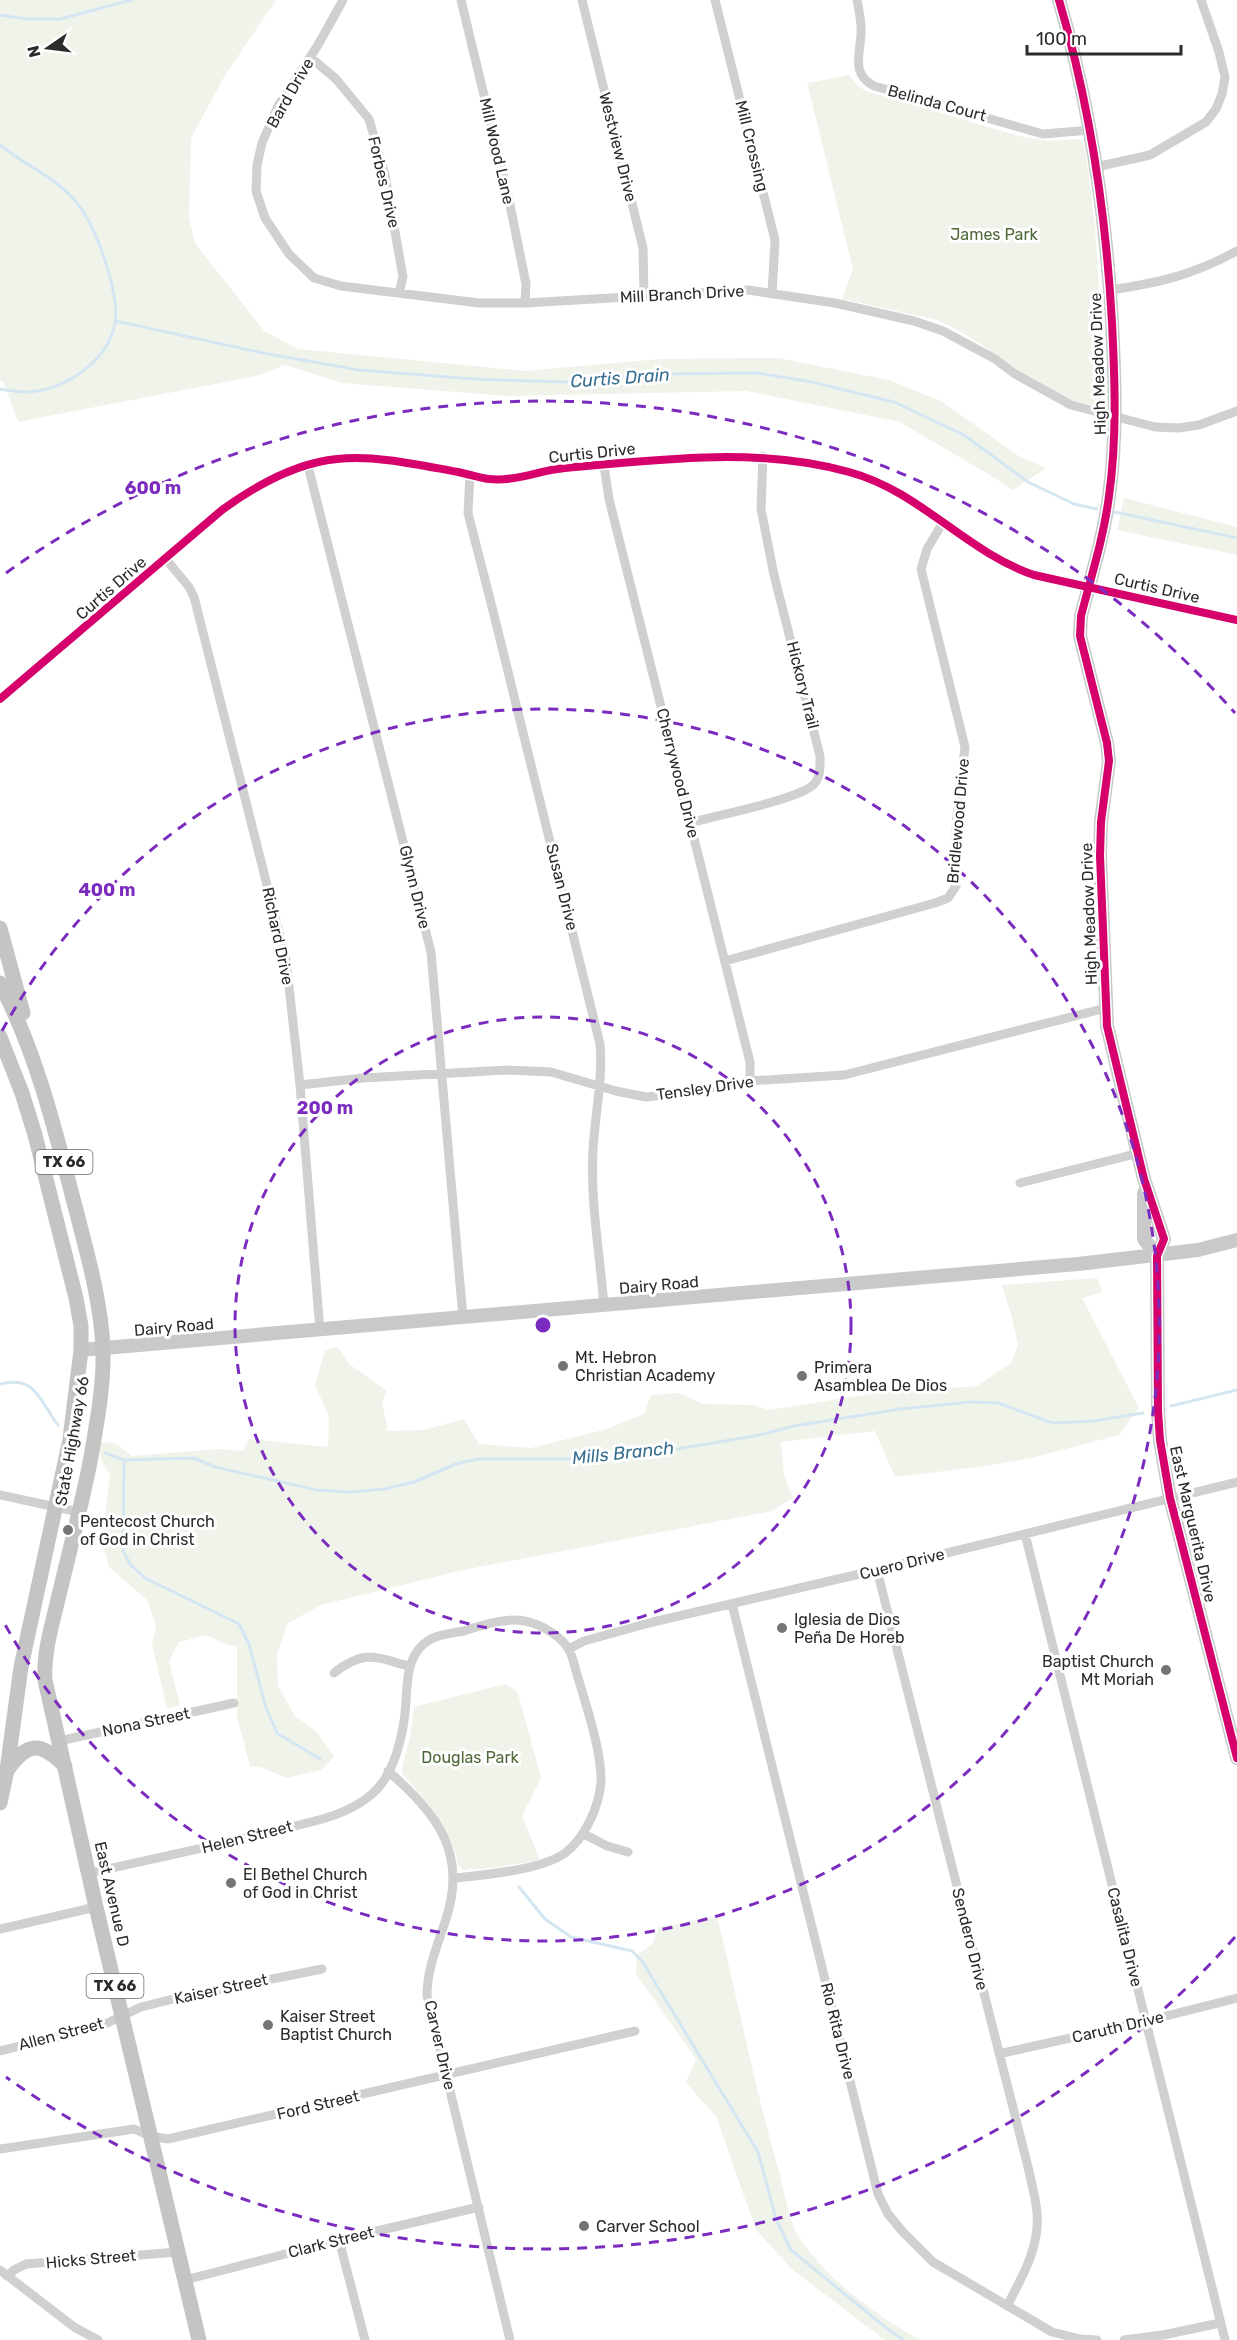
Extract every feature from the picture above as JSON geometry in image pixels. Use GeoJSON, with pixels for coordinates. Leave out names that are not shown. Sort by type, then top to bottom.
{"type":"FeatureCollection","features":[{"type":"Feature","properties":{"kind":"main road"},"geometry":{"type":"LineString","coordinates":[[0,928],[38,1071]]}},
{"type":"Feature","properties":{"kind":"main road","name":"State Highway 66"},"geometry":{"type":"LineString","coordinates":[[0,983],[30,1047],[38,1071],[91,1267],[103,1349],[98,1410],[51,1630]]}},
{"type":"Feature","properties":{"kind":"main road","name":"State Highway 66"},"geometry":{"type":"LineString","coordinates":[[0,1037],[22,1093],[35,1135],[81,1326],[76,1407],[14,1702],[7,1770]]}},
{"type":"Feature","properties":{"kind":"main road","name":"East Avenue D"},"geometry":{"type":"LineString","coordinates":[[51,1630],[45,1680],[96,1907],[199,2340]]}},
{"type":"Feature","properties":{"kind":"main road"},"geometry":{"type":"LineString","coordinates":[[7,1770],[20,1753],[36,1748],[46,1750],[64,1766]]}},
{"type":"Feature","properties":{"kind":"main road","name":"TX 66"},"geometry":{"type":"LineString","coordinates":[[0,1803],[7,1770]]}},
{"type":"Feature","properties":{"kind":"street","name":"Bard Drive"},"geometry":{"type":"LineString","coordinates":[[256,191],[257,165],[262,143],[278,106],[343,0]]}},
{"type":"Feature","properties":{"kind":"street","name":"Mill Wood Lane"},"geometry":{"type":"LineString","coordinates":[[461,0],[508,195],[526,284],[525,303]]}},
{"type":"Feature","properties":{"kind":"street","name":"Westview Drive"},"geometry":{"type":"LineString","coordinates":[[582,0],[643,248],[644,296]]}},
{"type":"Feature","properties":{"kind":"street","name":"Mill Crossing"},"geometry":{"type":"LineString","coordinates":[[715,0],[775,240],[772,294]]}},
{"type":"Feature","properties":{"kind":"street","name":"Belinda Court"},"geometry":{"type":"LineString","coordinates":[[856,0],[861,34],[858,52],[860,73],[866,82],[1043,134],[1090,130]]}},
{"type":"Feature","properties":{"kind":"street","name":"High Meadow Drive"},"geometry":{"type":"LineString","coordinates":[[1059,0],[1073,47],[1096,167],[1110,290],[1116,416],[1109,500],[1081,616],[1080,636],[1107,743],[1109,760],[1101,822],[1100,856],[1107,1026],[1144,1179],[1164,1239],[1157,1256]]}},
{"type":"Feature","properties":{"kind":"street"},"geometry":{"type":"LineString","coordinates":[[1096,167],[1150,154],[1206,122],[1216,109],[1225,77],[1201,0]]}},
{"type":"Feature","properties":{"kind":"street","name":"Forbes Drive"},"geometry":{"type":"LineString","coordinates":[[310,57],[336,79],[369,120],[385,175],[403,277],[399,293]]}},
{"type":"Feature","properties":{"kind":"street","name":"Mill Branch Drive"},"geometry":{"type":"LineString","coordinates":[[256,191],[265,218],[289,254],[314,278],[341,286],[479,303],[525,303],[748,290],[835,303],[914,321],[943,331],[1071,405],[1155,426],[1179,428],[1199,425],[1237,411]]}},
{"type":"Feature","properties":{"kind":"street"},"geometry":{"type":"LineString","coordinates":[[1110,290],[1155,284],[1192,273],[1237,251]]}},
{"type":"Feature","properties":{"kind":"street","name":"Curtis Drive"},"geometry":{"type":"LineString","coordinates":[[0,699],[222,510],[250,489],[279,476],[336,459],[370,459],[409,463],[489,479],[510,479],[552,469],[665,459],[763,456],[806,462],[850,472],[883,483],[944,522],[982,550],[1014,568],[1237,620]]}},
{"type":"Feature","properties":{"kind":"street","name":"Hickory Trail"},"geometry":{"type":"LineString","coordinates":[[690,823],[799,794],[815,783],[820,771],[820,756],[774,575],[761,509],[763,456]]}},
{"type":"Feature","properties":{"kind":"street","name":"Cherrywood Drive"},"geometry":{"type":"LineString","coordinates":[[604,465],[611,510],[750,1062],[750,1082]]}},
{"type":"Feature","properties":{"kind":"street","name":"Glynn Drive"},"geometry":{"type":"LineString","coordinates":[[308,466],[431,952],[463,1318]]}},
{"type":"Feature","properties":{"kind":"street","name":"Susan Drive"},"geometry":{"type":"LineString","coordinates":[[470,475],[468,513],[474,544],[591,1000],[600,1044],[602,1065],[593,1149],[593,1179],[604,1306]]}},
{"type":"Feature","properties":{"kind":"street","name":"Bridlewood Drive"},"geometry":{"type":"LineString","coordinates":[[724,961],[935,903],[948,898],[956,886],[954,858],[965,747],[921,569],[927,549],[944,522]]}},
{"type":"Feature","properties":{"kind":"street","name":"Richard Drive"},"geometry":{"type":"LineString","coordinates":[[165,558],[189,587],[194,597],[286,960],[300,1085],[320,1330]]}},
{"type":"Feature","properties":{"kind":"street","name":"Tensley Drive"},"geometry":{"type":"LineString","coordinates":[[300,1085],[507,1070],[551,1072],[646,1096],[750,1082],[844,1076],[1106,1008]]}},
{"type":"Feature","properties":{"kind":"street"},"geometry":{"type":"LineString","coordinates":[[1020,1183],[1139,1153]]}},
{"type":"Feature","properties":{"kind":"street","name":"Dairy Road"},"geometry":{"type":"LineString","coordinates":[[81,1350],[1157,1256],[1198,1250],[1237,1240]]}},
{"type":"Feature","properties":{"kind":"street","name":"East Marguerita Drive"},"geometry":{"type":"LineString","coordinates":[[1157,1256],[1158,1411],[1170,1498],[1237,1758]]}},
{"type":"Feature","properties":{"kind":"street","name":"Cuero Drive"},"geometry":{"type":"LineString","coordinates":[[569,1649],[584,1641],[626,1629],[1237,1482]]}},
{"type":"Feature","properties":{"kind":"street"},"geometry":{"type":"LineString","coordinates":[[0,1495],[78,1512]]}},
{"type":"Feature","properties":{"kind":"street","name":"Casalita Drive"},"geometry":{"type":"LineString","coordinates":[[1025,1534],[1225,2340]]}},
{"type":"Feature","properties":{"kind":"street","name":"Sendero Drive"},"geometry":{"type":"LineString","coordinates":[[878,1570],[1028,2167],[1037,2214],[1036,2239],[1026,2269],[1007,2306]]}},
{"type":"Feature","properties":{"kind":"street","name":"Rio Rita Drive"},"geometry":{"type":"LineString","coordinates":[[732,1604],[878,2194],[888,2214],[933,2262],[1052,2332],[1080,2339],[1096,2340]]}},
{"type":"Feature","properties":{"kind":"street"},"geometry":{"type":"LineString","coordinates":[[334,1673],[350,1660],[369,1655],[409,1666],[416,1654],[431,1639],[516,1620],[534,1624],[555,1635],[569,1649],[586,1704],[600,1765],[601,1782],[598,1799],[584,1834],[565,1853],[543,1864],[494,1874],[454,1878]]}},
{"type":"Feature","properties":{"kind":"street","name":"Helen Street"},"geometry":{"type":"LineString","coordinates":[[89,1873],[227,1843],[349,1810],[374,1793],[398,1752],[405,1719],[409,1666]]}},
{"type":"Feature","properties":{"kind":"street","name":"Nona Street"},"geometry":{"type":"LineString","coordinates":[[59,1741],[234,1703]]}},
{"type":"Feature","properties":{"kind":"street","name":"Carver Drive"},"geometry":{"type":"LineString","coordinates":[[388,1771],[418,1798],[438,1823],[449,1851],[454,1878],[452,1901],[427,1977],[427,1995],[510,2340]]}},
{"type":"Feature","properties":{"kind":"street"},"geometry":{"type":"LineString","coordinates":[[584,1834],[607,1846],[628,1852]]}},
{"type":"Feature","properties":{"kind":"street"},"geometry":{"type":"LineString","coordinates":[[0,1929],[96,1907]]}},
{"type":"Feature","properties":{"kind":"street","name":"Kaiser Street"},"geometry":{"type":"LineString","coordinates":[[122,2015],[141,2007],[177,1998],[322,1969]]}},
{"type":"Feature","properties":{"kind":"street","name":"Caruth Drive"},"geometry":{"type":"LineString","coordinates":[[999,2054],[1237,1998]]}},
{"type":"Feature","properties":{"kind":"street","name":"Allen Street"},"geometry":{"type":"LineString","coordinates":[[0,2050],[99,2027],[122,2015]]}},
{"type":"Feature","properties":{"kind":"street","name":"Ford Street"},"geometry":{"type":"LineString","coordinates":[[0,2149],[134,2129],[150,2136],[168,2139],[635,2031]]}},
{"type":"Feature","properties":{"kind":"street","name":"Clark Street"},"geometry":{"type":"LineString","coordinates":[[185,2280],[479,2207]]}},
{"type":"Feature","properties":{"kind":"street"},"geometry":{"type":"LineString","coordinates":[[339,2240],[365,2340]]}},
{"type":"Feature","properties":{"kind":"street","name":"Hicks Street"},"geometry":{"type":"LineString","coordinates":[[4,2273],[26,2264],[178,2252]]}},
{"type":"Feature","properties":{"kind":"street"},"geometry":{"type":"LineString","coordinates":[[4,2273],[67,2321],[98,2340]]}},
{"type":"Feature","properties":{"kind":"street"},"geometry":{"type":"LineString","coordinates":[[1124,2340],[1163,2335],[1220,2323]]}},
{"type":"Feature","properties":{"kind":"green space"},"geometry":{"type":"Polygon","coordinates":[[[0,0],[276,0],[224,77],[191,138],[189,218],[195,243],[264,331],[298,349],[525,371],[660,359],[778,358],[889,380],[941,401],[1020,457],[1046,468],[1013,490],[900,422],[746,391],[508,396],[342,383],[285,365],[256,376],[18,422],[4,383],[0,380],[0,0]]]}},
{"type":"Feature","properties":{"kind":"green space","name":"James Park"},"geometry":{"type":"Polygon","coordinates":[[[849,75],[858,86],[866,91],[1019,136],[1047,141],[1079,139],[1085,146],[1095,225],[1106,404],[1083,405],[1064,397],[1034,381],[970,337],[938,320],[842,299],[853,269],[807,83],[849,75]]]}},
{"type":"Feature","properties":{"kind":"green space"},"geometry":{"type":"Polygon","coordinates":[[[1124,498],[1237,527],[1237,555],[1117,530],[1124,498]]]}},
{"type":"Feature","properties":{"kind":"green space"},"geometry":{"type":"Polygon","coordinates":[[[1097,1278],[1102,1292],[1082,1298],[1139,1408],[1119,1435],[1031,1458],[895,1477],[875,1431],[781,1442],[784,1475],[793,1498],[772,1511],[463,1570],[321,1605],[288,1623],[277,1654],[278,1686],[295,1716],[317,1732],[334,1757],[321,1770],[286,1778],[263,1768],[250,1766],[237,1717],[237,1646],[227,1645],[206,1635],[179,1642],[169,1661],[180,1705],[167,1709],[152,1644],[156,1626],[147,1600],[109,1567],[102,1541],[110,1475],[101,1461],[99,1442],[115,1443],[132,1456],[219,1449],[243,1451],[249,1439],[328,1447],[329,1417],[315,1385],[325,1350],[338,1347],[349,1364],[387,1391],[382,1402],[388,1431],[424,1430],[464,1419],[479,1444],[531,1448],[607,1429],[644,1414],[651,1395],[679,1393],[703,1404],[754,1405],[769,1410],[877,1393],[977,1386],[1011,1363],[1018,1345],[1002,1285],[1097,1278]]]}},
{"type":"Feature","properties":{"kind":"green space","name":"Douglas Park"},"geometry":{"type":"Polygon","coordinates":[[[506,1684],[518,1693],[541,1778],[522,1816],[540,1860],[494,1868],[463,1870],[458,1865],[448,1835],[431,1807],[402,1773],[414,1707],[506,1684]]]}},
{"type":"Feature","properties":{"kind":"green space"},"geometry":{"type":"Polygon","coordinates":[[[717,1916],[761,2105],[794,2228],[822,2266],[852,2294],[885,2319],[920,2340],[885,2340],[794,2271],[756,2230],[716,2116],[686,2083],[696,2059],[636,1974],[637,1955],[653,1943],[659,1927],[717,1916]]]}},
{"type":"Feature","properties":{"kind":"waterway","name":"Mills Branch"},"geometry":{"type":"LineString","coordinates":[[0,15],[26,19],[60,19],[132,0]]}},
{"type":"Feature","properties":{"kind":"waterway","name":"Mills Branch"},"geometry":{"type":"LineString","coordinates":[[0,145],[58,185],[78,205],[87,218],[103,254],[112,285],[116,312],[111,337],[93,362],[81,372],[67,381],[38,391],[20,392],[0,389]]}},
{"type":"Feature","properties":{"kind":"waterway","name":"Curtis Drain"},"geometry":{"type":"LineString","coordinates":[[116,321],[263,353],[359,370],[474,379],[564,382],[659,374],[758,373],[812,382],[894,402],[964,435],[1028,482],[1074,504],[1097,509]]}},
{"type":"Feature","properties":{"kind":"waterway","name":"Curtis Drain"},"geometry":{"type":"LineString","coordinates":[[1115,512],[1237,538]]}},
{"type":"Feature","properties":{"kind":"waterway","name":"Mills Branch"},"geometry":{"type":"LineString","coordinates":[[0,1384],[12,1382],[30,1387],[36,1392],[58,1425]]}},
{"type":"Feature","properties":{"kind":"waterway","name":"Mills Branch"},"geometry":{"type":"LineString","coordinates":[[1171,1406],[1237,1390]]}},
{"type":"Feature","properties":{"kind":"waterway","name":"Mills Branch"},"geometry":{"type":"LineString","coordinates":[[105,1453],[124,1460],[194,1458],[215,1467],[317,1490],[351,1492],[385,1489],[414,1482],[456,1464],[478,1459],[592,1459],[653,1453],[755,1436],[794,1426],[900,1409],[970,1402],[998,1403],[1053,1423],[1093,1421],[1143,1413]]}},
{"type":"Feature","properties":{"kind":"waterway"},"geometry":{"type":"LineString","coordinates":[[124,1460],[123,1551],[130,1564],[145,1578],[239,1624],[249,1644],[266,1708],[277,1733],[320,1759]]}},
{"type":"Feature","properties":{"kind":"waterway"},"geometry":{"type":"LineString","coordinates":[[519,1887],[545,1919],[571,1937],[632,1951],[642,1961],[758,2152],[776,2219],[791,2250],[904,2340]]}},
{"type":"Feature","properties":{"kind":"cycle path"},"geometry":{"type":"LineString","coordinates":[[1059,0],[1080,79],[1095,160],[1106,241],[1113,345],[1115,410],[1112,475],[1104,526],[1081,616],[1080,636],[1107,743],[1109,761],[1101,822],[1100,856],[1107,1026],[1144,1179],[1164,1239],[1157,1256],[1158,1411],[1160,1440],[1170,1498],[1237,1758]]}},
{"type":"Feature","properties":{"kind":"cycle path"},"geometry":{"type":"LineString","coordinates":[[0,699],[222,510],[248,492],[306,465],[352,458],[398,461],[499,479],[565,468],[708,457],[778,459],[814,464],[875,481],[921,507],[986,552],[1034,575],[1237,620]]}},
{"type":"Feature","properties":{"kind":"place","name":"Mt. Hebron Christian Academy"},"geometry":{"type":"Point","coordinates":[563,1366]}},
{"type":"Feature","properties":{"kind":"place","name":"Primera Asamblea De Dios"},"geometry":{"type":"Point","coordinates":[802,1376]}},
{"type":"Feature","properties":{"kind":"place","name":"Pentecost Church of God in Christ"},"geometry":{"type":"Point","coordinates":[68,1530]}},
{"type":"Feature","properties":{"kind":"place","name":"Iglesia de Dios Peña De Horeb"},"geometry":{"type":"Point","coordinates":[782,1628]}},
{"type":"Feature","properties":{"kind":"place","name":"Baptist Church Mt Moriah"},"geometry":{"type":"Point","coordinates":[1166,1670]}},
{"type":"Feature","properties":{"kind":"place","name":"El Bethel Church of God in Christ"},"geometry":{"type":"Point","coordinates":[231,1883]}},
{"type":"Feature","properties":{"kind":"place","name":"Kaiser Street Baptist Church"},"geometry":{"type":"Point","coordinates":[268,2025]}},
{"type":"Feature","properties":{"kind":"place","name":"Carver School"},"geometry":{"type":"Point","coordinates":[584,2226]}}]}
